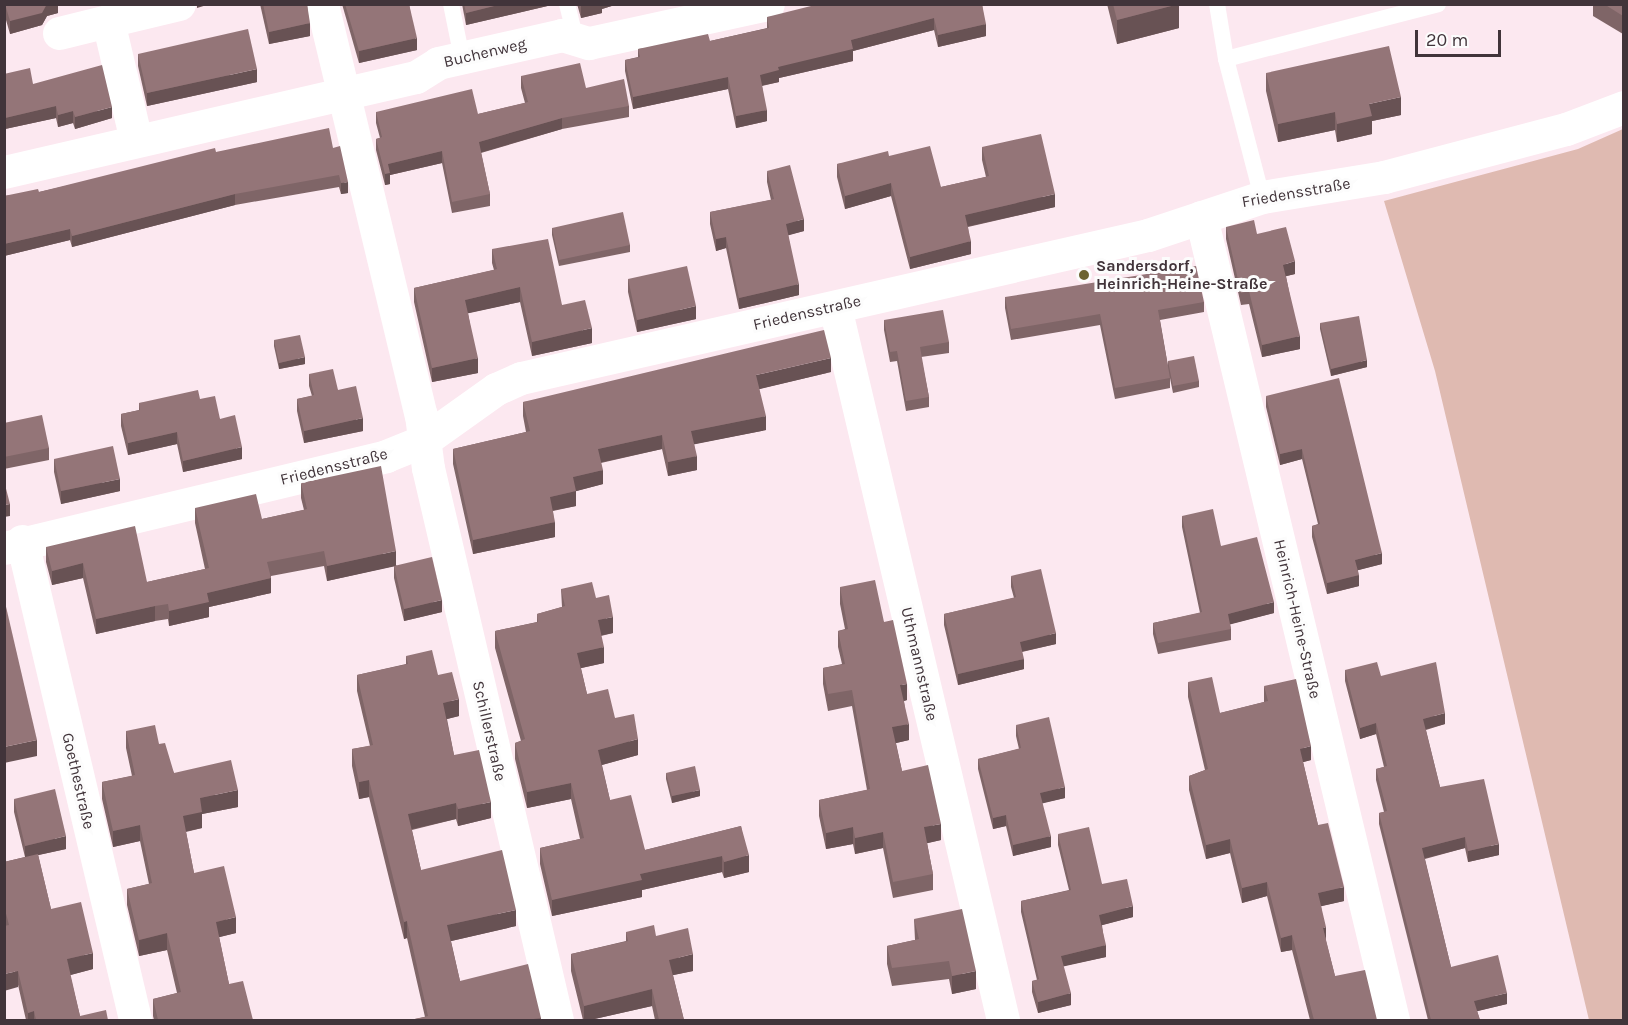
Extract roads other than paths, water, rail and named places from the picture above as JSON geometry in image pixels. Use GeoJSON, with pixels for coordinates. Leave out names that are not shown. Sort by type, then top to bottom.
{"type":"FeatureCollection","features":[{"type":"Feature","properties":{"kind":"street"},"geometry":{"type":"LineString","coordinates":[[59,33],[178,4]]}},
{"type":"Feature","properties":{"kind":"street","name":"Schillerstraße"},"geometry":{"type":"LineString","coordinates":[[322,4],[421,415],[423,441],[556,1020]]}},
{"type":"Feature","properties":{"kind":"street","name":"Buchenweg"},"geometry":{"type":"LineString","coordinates":[[4,172],[416,76],[438,63],[562,35],[589,43],[768,4]]}},
{"type":"Feature","properties":{"kind":"street"},"geometry":{"type":"LineString","coordinates":[[108,21],[136,140]]}},
{"type":"Feature","properties":{"kind":"street","name":"Friedensstraße"},"geometry":{"type":"LineString","coordinates":[[13,544],[362,463],[423,441],[496,389],[521,378],[1148,235],[1262,197],[1384,177],[1461,159],[1566,129],[1623,107]]}},
{"type":"Feature","properties":{"kind":"street","name":"Heinrich-Heine-Straße"},"geometry":{"type":"LineString","coordinates":[[1201,217],[1392,1020]]}},
{"type":"Feature","properties":{"kind":"street","name":"Uthmannstraße"},"geometry":{"type":"LineString","coordinates":[[835,307],[1003,1020]]}},
{"type":"Feature","properties":{"kind":"street","name":"Goethestraße"},"geometry":{"type":"LineString","coordinates":[[13,544],[135,1020]]}},
{"type":"Feature","properties":{"kind":"lane"},"geometry":{"type":"LineString","coordinates":[[451,4],[462,58]]}},
{"type":"Feature","properties":{"kind":"lane"},"geometry":{"type":"LineString","coordinates":[[567,4],[576,39]]}},
{"type":"Feature","properties":{"kind":"lane"},"geometry":{"type":"LineString","coordinates":[[1217,4],[1226,59],[1262,197]]}},
{"type":"Feature","properties":{"kind":"lane"},"geometry":{"type":"LineString","coordinates":[[1226,59],[1438,4]]}},
{"type":"Feature","properties":{"kind":"place","name":"Sandersdorf, Heinrich-Heine-Straße"},"geometry":{"type":"Point","coordinates":[1084,275]}}]}
